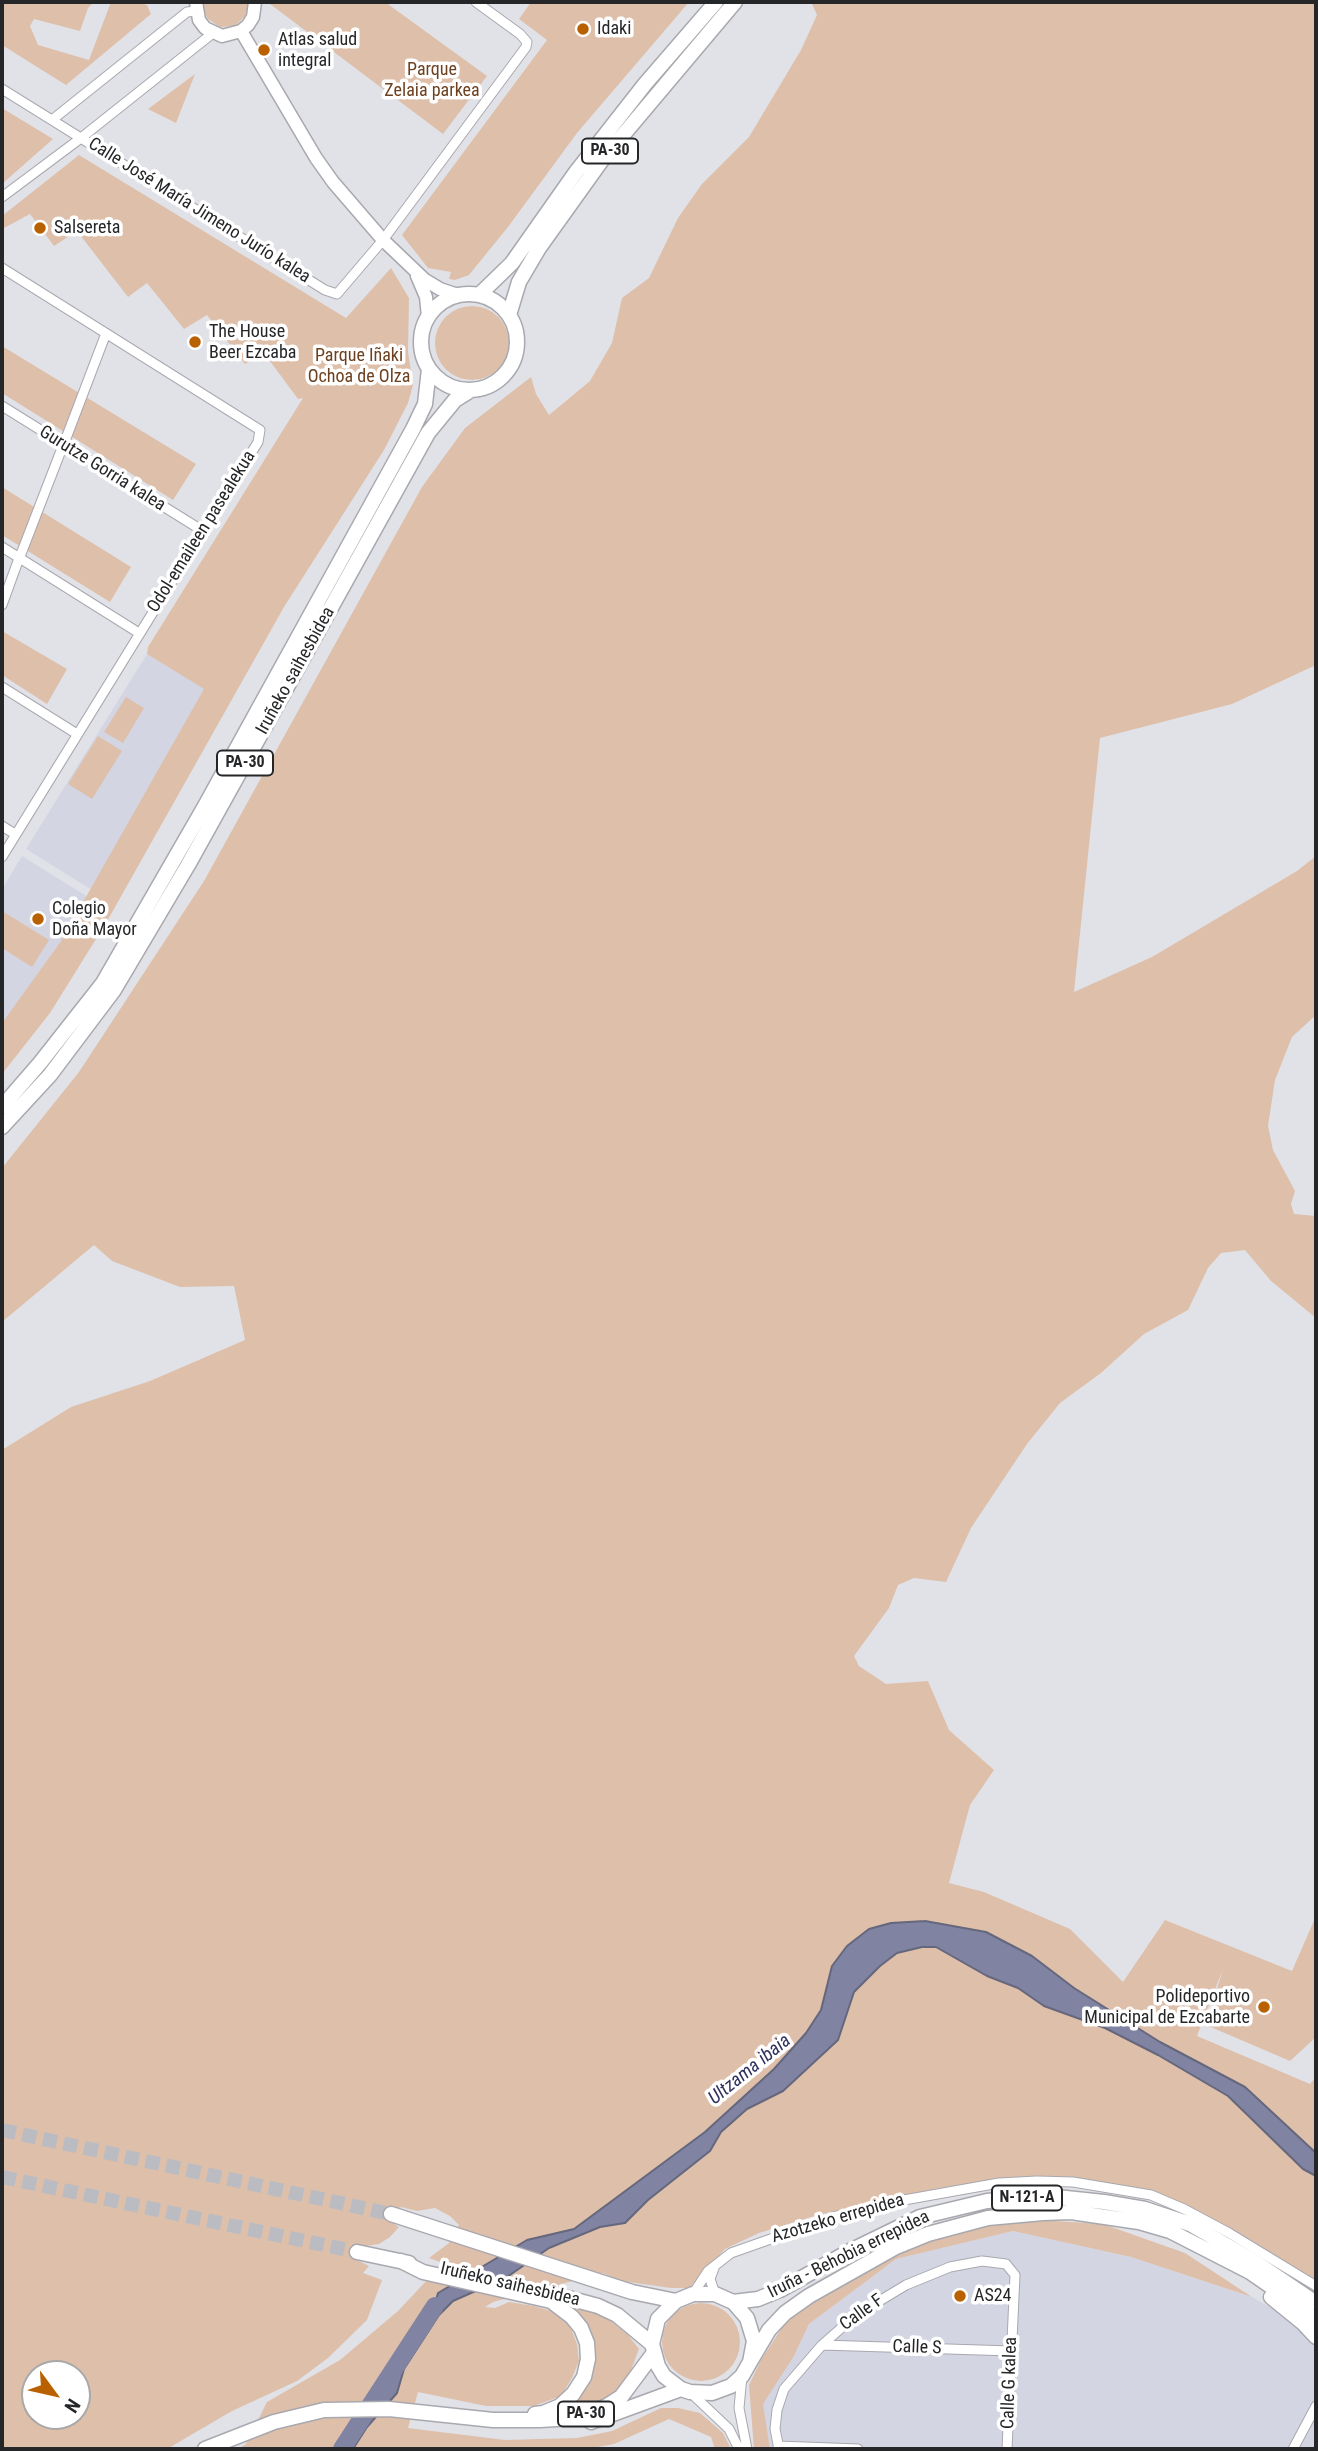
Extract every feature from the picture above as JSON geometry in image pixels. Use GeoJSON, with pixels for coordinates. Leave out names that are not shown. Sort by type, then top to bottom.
{"type":"FeatureCollection","features":[{"type":"Feature","properties":{"kind":"highway","name":"PA-30"},"geometry":{"type":"LineString","coordinates":[[479,295],[512,263],[593,150],[645,84],[716,2]]}},
{"type":"Feature","properties":{"kind":"highway","name":"PA-30"},"geometry":{"type":"LineString","coordinates":[[471,390],[498,380],[511,363],[517,342],[509,315],[519,282],[539,248],[602,160],[735,2]]}},
{"type":"Feature","properties":{"kind":"highway"},"geometry":{"type":"LineString","coordinates":[[428,317],[436,307],[458,295],[479,295],[501,306],[509,315]]}},
{"type":"Feature","properties":{"kind":"highway","name":"PA-30"},"geometry":{"type":"LineString","coordinates":[[428,317],[421,343],[429,369]]}},
{"type":"Feature","properties":{"kind":"highway"},"geometry":{"type":"LineString","coordinates":[[429,369],[440,380],[455,388],[471,390]]}},
{"type":"Feature","properties":{"kind":"highway","name":"Iruñeko saihesbidea"},"geometry":{"type":"LineString","coordinates":[[2,1107],[103,983],[205,806],[413,429],[425,404],[429,369]]}},
{"type":"Feature","properties":{"kind":"highway","name":"Iruñeko saihesbidea"},"geometry":{"type":"LineString","coordinates":[[2,1127],[50,1075],[114,990],[188,864],[428,433],[455,400],[471,390]]}},
{"type":"Feature","properties":{"kind":"highway","name":"Iruña - Behobia errepidea"},"geometry":{"type":"LineString","coordinates":[[733,2302],[758,2299],[780,2290],[850,2251],[920,2217],[987,2201],[1047,2196],[1145,2209],[1189,2224],[1254,2260],[1316,2303]]}},
{"type":"Feature","properties":{"kind":"highway","name":"Iruña - Behobia errepidea"},"geometry":{"type":"LineString","coordinates":[[750,2362],[769,2330],[785,2313],[810,2296],[896,2247],[928,2234],[988,2218],[1071,2212],[1139,2222],[1170,2231],[1250,2272],[1316,2320]]}},
{"type":"Feature","properties":{"kind":"highway","name":"Iruñeko saihesbidea"},"geometry":{"type":"LineString","coordinates":[[391,2214],[632,2292],[676,2301]]}},
{"type":"Feature","properties":{"kind":"highway"},"geometry":{"type":"LineString","coordinates":[[1183,2238],[1280,2304],[1316,2337]]}},
{"type":"Feature","properties":{"kind":"highway","name":"Iruñeko saihesbidea"},"geometry":{"type":"LineString","coordinates":[[357,2252],[401,2261],[423,2269],[598,2306],[617,2315],[653,2349]]}},
{"type":"Feature","properties":{"kind":"highway","name":"PA-30"},"geometry":{"type":"LineString","coordinates":[[205,2449],[274,2422],[324,2410],[363,2408],[493,2420],[574,2418],[591,2413],[621,2397],[653,2349],[658,2319],[676,2301],[692,2294],[715,2294],[733,2302]]}},
{"type":"Feature","properties":{"kind":"highway"},"geometry":{"type":"LineString","coordinates":[[426,2412],[456,2408],[522,2415],[543,2413],[560,2406],[573,2394],[584,2376],[588,2359],[587,2343],[581,2328],[572,2317],[544,2295]]}},
{"type":"Feature","properties":{"kind":"highway"},"geometry":{"type":"LineString","coordinates":[[733,2302],[747,2318],[754,2341],[750,2362],[742,2376]]}},
{"type":"Feature","properties":{"kind":"highway"},"geometry":{"type":"LineString","coordinates":[[653,2349],[664,2376],[686,2391]]}},
{"type":"Feature","properties":{"kind":"highway","name":"PA-30"},"geometry":{"type":"LineString","coordinates":[[493,2420],[516,2426],[578,2425],[686,2391],[712,2393],[730,2386],[742,2376]]}},
{"type":"Feature","properties":{"kind":"main road"},"geometry":{"type":"LineString","coordinates":[[193,5],[199,20],[213,33],[232,35],[241,32],[253,16],[255,2]]}},
{"type":"Feature","properties":{"kind":"main road"},"geometry":{"type":"LineString","coordinates":[[241,32],[322,166],[383,240],[425,281],[458,295]]}},
{"type":"Feature","properties":{"kind":"main road"},"geometry":{"type":"LineString","coordinates":[[413,269],[426,297],[428,317]]}},
{"type":"Feature","properties":{"kind":"street"},"geometry":{"type":"LineString","coordinates":[[383,240],[526,47],[527,42],[520,34],[476,2]]}},
{"type":"Feature","properties":{"kind":"street"},"geometry":{"type":"LineString","coordinates":[[52,120],[193,5]]}},
{"type":"Feature","properties":{"kind":"street"},"geometry":{"type":"LineString","coordinates":[[2,197],[213,33]]}},
{"type":"Feature","properties":{"kind":"street","name":"Calle José María Jimeno Jurío kalea"},"geometry":{"type":"LineString","coordinates":[[2,89],[325,290],[337,294],[383,240]]}},
{"type":"Feature","properties":{"kind":"street","name":"Odol-emaileen pasealekua"},"geometry":{"type":"LineString","coordinates":[[2,268],[260,430],[258,442],[2,857]]}},
{"type":"Feature","properties":{"kind":"street"},"geometry":{"type":"LineString","coordinates":[[2,605],[105,336]]}},
{"type":"Feature","properties":{"kind":"street","name":"Gurutze Gorria kalea"},"geometry":{"type":"LineString","coordinates":[[2,406],[203,531]]}},
{"type":"Feature","properties":{"kind":"street"},"geometry":{"type":"LineString","coordinates":[[2,547],[139,633]]}},
{"type":"Feature","properties":{"kind":"street"},"geometry":{"type":"LineString","coordinates":[[2,687],[77,734]]}},
{"type":"Feature","properties":{"kind":"street"},"geometry":{"type":"LineString","coordinates":[[2,826],[15,834]]}},
{"type":"Feature","properties":{"kind":"street","name":"Azotzeko errepidea"},"geometry":{"type":"LineString","coordinates":[[692,2294],[716,2263],[744,2247],[820,2221],[904,2200],[999,2183],[1037,2181],[1073,2182],[1151,2195],[1229,2233],[1316,2286]]}},
{"type":"Feature","properties":{"kind":"street","name":"Calle F"},"geometry":{"type":"LineString","coordinates":[[778,2448],[775,2429],[777,2410],[784,2389],[822,2345],[856,2315],[924,2276],[950,2267],[982,2261],[1006,2264],[1015,2275]]}},
{"type":"Feature","properties":{"kind":"street"},"geometry":{"type":"LineString","coordinates":[[715,2294],[710,2280],[716,2263]]}},
{"type":"Feature","properties":{"kind":"street","name":"Calle G kalea"},"geometry":{"type":"LineString","coordinates":[[1007,2449],[1015,2275]]}},
{"type":"Feature","properties":{"kind":"street","name":"Calle S"},"geometry":{"type":"LineString","coordinates":[[822,2345],[1011,2351]]}},
{"type":"Feature","properties":{"kind":"street"},"geometry":{"type":"LineString","coordinates":[[742,2376],[740,2408],[747,2449]]}},
{"type":"Feature","properties":{"kind":"street"},"geometry":{"type":"LineString","coordinates":[[686,2391],[729,2429],[739,2449]]}},
{"type":"Feature","properties":{"kind":"street"},"geometry":{"type":"LineString","coordinates":[[1293,2449],[1315,2411]]}},
{"type":"Feature","properties":{"kind":"street"},"geometry":{"type":"LineString","coordinates":[[778,2448],[858,2449]]}},
{"type":"Feature","properties":{"kind":"shaded area"},"geometry":{"type":"Polygon","coordinates":[[[147,654],[205,689],[92,890],[26,849],[147,654]]]}},
{"type":"Feature","properties":{"kind":"shaded area","name":"Colegio Doña Mayor"},"geometry":{"type":"Polygon","coordinates":[[[22,856],[88,897],[61,941],[2,1023],[2,889],[22,856]]]}},
{"type":"Feature","properties":{"kind":"shaded area"},"geometry":{"type":"Polygon","coordinates":[[[1013,2231],[1131,2257],[1252,2297],[1292,2320],[1316,2342],[1316,2449],[770,2449],[762,2404],[794,2356],[809,2324],[896,2259],[1013,2231]]]}},
{"type":"Feature","properties":{"kind":"green space"},"geometry":{"type":"Polygon","coordinates":[[[2,2],[94,2],[88,8],[80,31],[34,19],[30,26],[38,45],[89,60],[111,2],[147,5],[151,14],[66,85],[2,45],[2,2]]]}},
{"type":"Feature","properties":{"kind":"green space"},"geometry":{"type":"Polygon","coordinates":[[[203,2],[248,2],[248,8],[245,16],[235,26],[220,27],[208,19],[204,13],[203,2]]]}},
{"type":"Feature","properties":{"kind":"green space","name":"Parque Zelaia parkea"},"geometry":{"type":"Polygon","coordinates":[[[269,2],[385,2],[487,76],[443,134],[269,2]]]}},
{"type":"Feature","properties":{"kind":"green space"},"geometry":{"type":"Polygon","coordinates":[[[531,2],[689,2],[577,133],[469,275],[455,280],[449,279],[451,272],[428,268],[402,235],[547,40],[519,19],[531,2]]]}},
{"type":"Feature","properties":{"kind":"green space"},"geometry":{"type":"Polygon","coordinates":[[[811,2],[1316,2],[1316,665],[1232,704],[1100,738],[1074,992],[1152,957],[1297,871],[1316,856],[1316,1015],[1292,1037],[1275,1080],[1268,1126],[1273,1150],[1295,1191],[1291,1204],[1294,1214],[1316,1216],[1316,1318],[1271,1281],[1245,1250],[1221,1253],[1208,1268],[1188,1310],[1144,1334],[1101,1373],[1060,1403],[1027,1444],[971,1528],[946,1582],[914,1578],[898,1585],[889,1608],[854,1656],[859,1666],[886,1684],[928,1681],[949,1730],[994,1770],[970,1805],[949,1883],[984,1892],[1070,1929],[1123,1982],[1165,1920],[1292,1971],[1316,1916],[1316,2037],[1290,2061],[1206,2025],[1223,1969],[1197,2036],[1310,2084],[1316,2077],[1316,2303],[1299,2289],[1151,2195],[1037,2181],[1031,2176],[821,2214],[759,2233],[725,2249],[689,2288],[621,2281],[603,2273],[493,2302],[485,2307],[495,2308],[509,2302],[534,2306],[551,2311],[570,2326],[577,2344],[579,2361],[561,2396],[534,2406],[486,2406],[418,2392],[408,2428],[505,2440],[577,2438],[612,2431],[661,2408],[678,2408],[700,2413],[723,2433],[731,2449],[715,2449],[711,2437],[669,2419],[614,2444],[587,2449],[238,2449],[246,2444],[267,2402],[340,2360],[398,2311],[443,2263],[429,2258],[449,2243],[459,2225],[450,2216],[435,2208],[417,2211],[401,2207],[391,2214],[391,2222],[399,2227],[390,2237],[379,2244],[359,2247],[357,2252],[357,2260],[369,2266],[363,2273],[382,2280],[367,2320],[328,2358],[297,2381],[232,2411],[167,2449],[2,2449],[2,1450],[71,1407],[150,1381],[245,1340],[234,1286],[180,1287],[112,1261],[94,1245],[2,1322],[2,1168],[79,1072],[204,881],[422,487],[465,428],[531,377],[536,394],[549,415],[590,381],[612,343],[622,298],[649,278],[678,218],[702,184],[749,137],[801,50],[817,15],[811,2]]]}},
{"type":"Feature","properties":{"kind":"green space"},"geometry":{"type":"Polygon","coordinates":[[[195,74],[176,123],[148,109],[195,74]]]}},
{"type":"Feature","properties":{"kind":"green space"},"geometry":{"type":"Polygon","coordinates":[[[2,108],[53,139],[2,184],[2,108]]]}},
{"type":"Feature","properties":{"kind":"green space","name":"Parque Iñaki Ochoa de Olza"},"geometry":{"type":"Polygon","coordinates":[[[79,155],[346,318],[391,268],[409,298],[408,352],[413,385],[408,403],[384,450],[284,607],[106,923],[50,1013],[2,1074],[2,1023],[61,941],[204,689],[147,654],[148,647],[303,398],[298,399],[264,353],[245,364],[207,315],[184,329],[147,283],[128,297],[77,231],[54,246],[30,214],[2,229],[2,216],[79,155]]]}},
{"type":"Feature","properties":{"kind":"green space"},"geometry":{"type":"Polygon","coordinates":[[[472,306],[493,312],[503,322],[509,343],[503,364],[493,374],[472,380],[451,374],[441,364],[435,343],[441,322],[451,312],[472,306]]]}},
{"type":"Feature","properties":{"kind":"green space"},"geometry":{"type":"Polygon","coordinates":[[[2,346],[196,464],[173,500],[2,393],[2,346]]]}},
{"type":"Feature","properties":{"kind":"green space"},"geometry":{"type":"Polygon","coordinates":[[[2,487],[131,567],[110,602],[2,535],[2,487]]]}},
{"type":"Feature","properties":{"kind":"green space"},"geometry":{"type":"Polygon","coordinates":[[[2,631],[67,669],[47,704],[2,675],[2,631]]]}},
{"type":"Feature","properties":{"kind":"green space"},"geometry":{"type":"Polygon","coordinates":[[[126,697],[144,708],[123,743],[104,732],[126,697]]]}},
{"type":"Feature","properties":{"kind":"green space"},"geometry":{"type":"Polygon","coordinates":[[[98,736],[122,751],[92,799],[68,784],[98,736]]]}},
{"type":"Feature","properties":{"kind":"green space"},"geometry":{"type":"Polygon","coordinates":[[[2,911],[49,940],[32,967],[2,948],[2,911]]]}},
{"type":"Feature","properties":{"kind":"green space"},"geometry":{"type":"Polygon","coordinates":[[[1039,2220],[1103,2224],[1185,2253],[1252,2297],[1131,2257],[1013,2231],[896,2259],[809,2324],[794,2356],[763,2404],[770,2449],[754,2449],[749,2385],[761,2360],[789,2317],[824,2293],[897,2254],[975,2224],[1039,2220]]]}},
{"type":"Feature","properties":{"kind":"green space"},"geometry":{"type":"Polygon","coordinates":[[[701,2303],[716,2306],[729,2314],[737,2327],[740,2342],[737,2357],[729,2370],[716,2378],[701,2381],[686,2378],[673,2370],[665,2357],[662,2342],[665,2327],[673,2314],[686,2306],[701,2303]]]}},
{"type":"Feature","properties":{"kind":"green space"},"geometry":{"type":"Polygon","coordinates":[[[565,2304],[611,2321],[628,2335],[639,2349],[626,2383],[615,2392],[578,2411],[561,2412],[590,2378],[596,2354],[589,2329],[565,2304]]]}},
{"type":"Feature","properties":{"kind":"water"},"geometry":{"type":"Polygon","coordinates":[[[925,1921],[986,1932],[1032,1956],[1074,1988],[1160,2042],[1245,2087],[1316,2153],[1316,2176],[1303,2169],[1228,2096],[1158,2055],[1105,2028],[1044,2006],[1018,1988],[987,1976],[936,1947],[922,1947],[897,1953],[854,1992],[838,2040],[783,2091],[747,2109],[721,2132],[710,2151],[648,2200],[625,2223],[600,2227],[549,2248],[507,2277],[453,2301],[439,2315],[404,2369],[397,2393],[367,2427],[353,2449],[342,2449],[434,2308],[438,2293],[527,2240],[574,2229],[705,2132],[774,2069],[806,2033],[821,2010],[832,1966],[847,1946],[869,1929],[891,1923],[925,1921]]]}},
{"type":"Feature","properties":{"kind":"waterway","name":"Ultzama ibaia"},"geometry":{"type":"LineString","coordinates":[[342,2449],[435,2306]]}},
{"type":"Feature","properties":{"kind":"tunnel"},"geometry":{"type":"LineString","coordinates":[[2,2130],[391,2214]]}},
{"type":"Feature","properties":{"kind":"tunnel"},"geometry":{"type":"LineString","coordinates":[[2,2177],[357,2252]]}},
{"type":"Feature","properties":{"kind":"place","name":"Idaki"},"geometry":{"type":"Point","coordinates":[583,29]}},
{"type":"Feature","properties":{"kind":"place","name":"Atlas salud integral"},"geometry":{"type":"Point","coordinates":[264,50]}},
{"type":"Feature","properties":{"kind":"place","name":"Salsereta"},"geometry":{"type":"Point","coordinates":[40,228]}},
{"type":"Feature","properties":{"kind":"place","name":"The House Beer Ezcaba"},"geometry":{"type":"Point","coordinates":[195,342]}},
{"type":"Feature","properties":{"kind":"place","name":"Colegio Doña Mayor"},"geometry":{"type":"Point","coordinates":[38,919]}},
{"type":"Feature","properties":{"kind":"place","name":"Polideportivo Municipal de Ezcabarte"},"geometry":{"type":"Point","coordinates":[1264,2007]}},
{"type":"Feature","properties":{"kind":"place","name":"AS24"},"geometry":{"type":"Point","coordinates":[960,2296]}}]}
